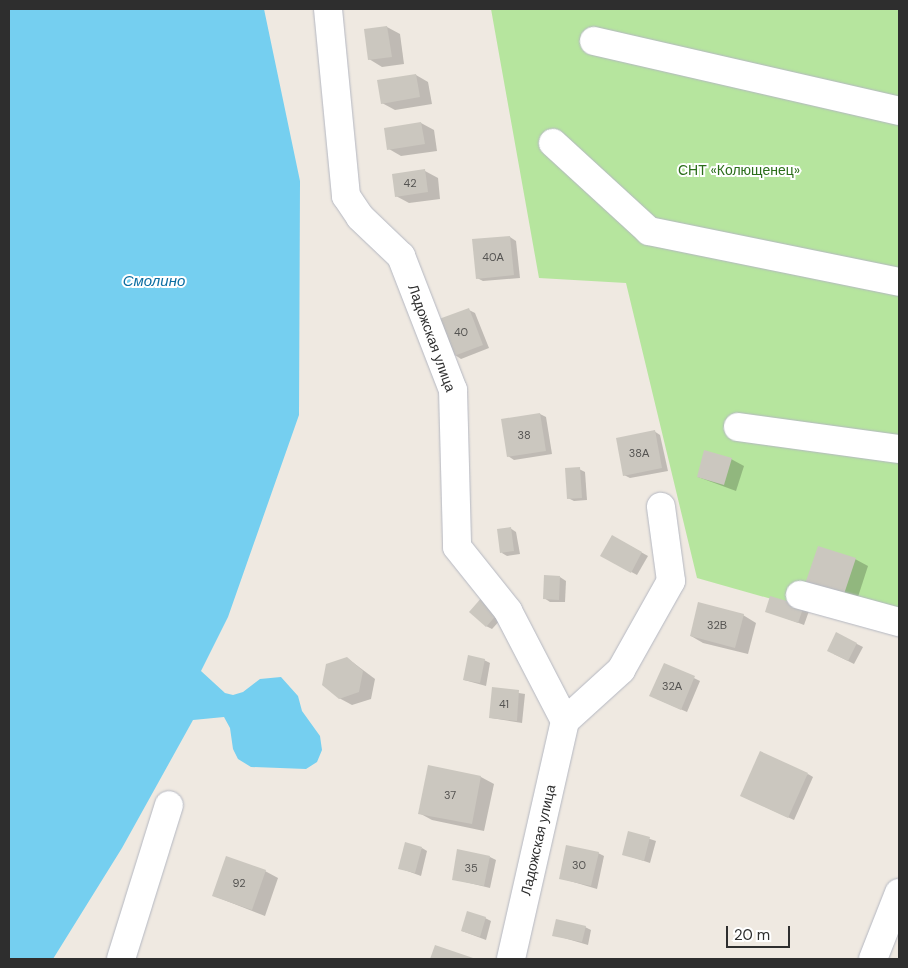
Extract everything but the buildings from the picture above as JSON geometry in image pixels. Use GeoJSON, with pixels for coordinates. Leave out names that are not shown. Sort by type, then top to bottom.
{"type":"FeatureCollection","features":[{"type":"Feature","properties":{"kind":"street","name":"Ладожская улица"},"geometry":{"type":"LineString","coordinates":[[328,9],[346,196],[360,217],[401,256],[453,390],[457,547],[508,611],[565,721],[512,959]]}},
{"type":"Feature","properties":{"kind":"street"},"geometry":{"type":"LineString","coordinates":[[594,41],[899,111]]}},
{"type":"Feature","properties":{"kind":"street"},"geometry":{"type":"LineString","coordinates":[[553,143],[649,231],[899,282]]}},
{"type":"Feature","properties":{"kind":"street"},"geometry":{"type":"LineString","coordinates":[[738,427],[899,450]]}},
{"type":"Feature","properties":{"kind":"street"},"geometry":{"type":"LineString","coordinates":[[565,721],[621,670],[670,581],[661,507]]}},
{"type":"Feature","properties":{"kind":"street"},"geometry":{"type":"LineString","coordinates":[[800,595],[899,622]]}},
{"type":"Feature","properties":{"kind":"street"},"geometry":{"type":"LineString","coordinates":[[121,959],[169,805]]}},
{"type":"Feature","properties":{"kind":"street"},"geometry":{"type":"LineString","coordinates":[[873,959],[899,893]]}},
{"type":"Feature","properties":{"kind":"green space","name":"СНТ «Колющенец»"},"geometry":{"type":"Polygon","coordinates":[[[491,9],[899,9],[899,635],[697,578],[626,283],[539,278],[491,9]]]}},
{"type":"Feature","properties":{"kind":"water","name":"Смолино"},"geometry":{"type":"Polygon","coordinates":[[[9,9],[264,9],[300,181],[299,415],[228,617],[201,671],[225,693],[233,695],[243,692],[260,679],[281,677],[298,696],[302,711],[320,736],[322,750],[317,762],[306,769],[251,767],[238,759],[233,749],[230,728],[224,717],[193,720],[122,848],[53,959],[9,959],[9,9]]]}}]}
